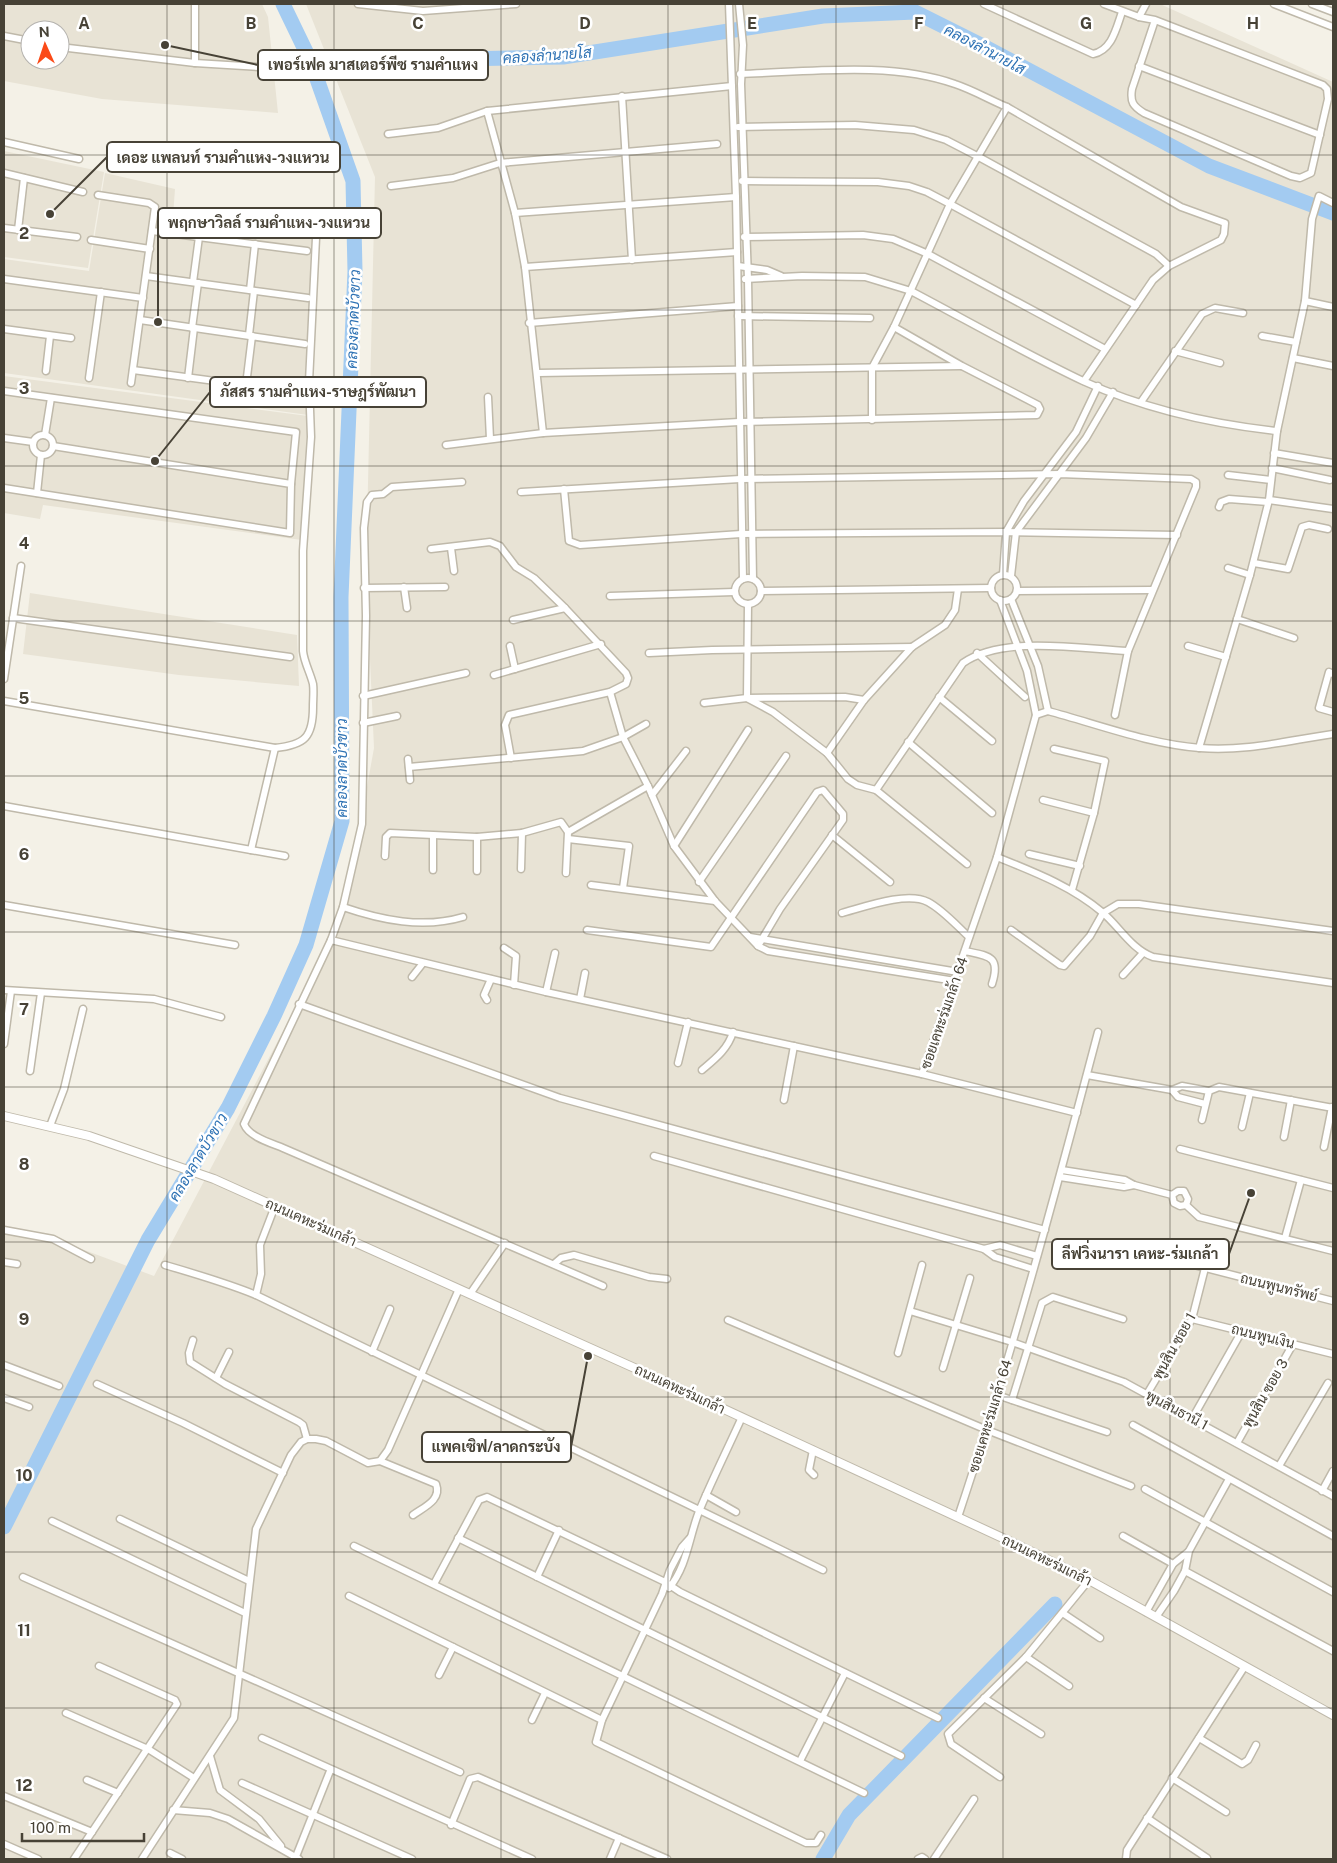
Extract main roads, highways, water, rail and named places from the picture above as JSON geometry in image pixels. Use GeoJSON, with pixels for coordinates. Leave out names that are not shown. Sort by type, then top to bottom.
{"type":"FeatureCollection","features":[{"type":"Feature","properties":{"kind":"waterway","name":"คลองลาดบัวขาว"},"geometry":{"type":"LineString","coordinates":[[4,1527],[148,1240],[228,1108],[274,1016],[306,945],[342,821],[341,597],[355,271],[353,181],[311,62],[283,4]]}},
{"type":"Feature","properties":{"kind":"waterway","name":"คลองลำนายโส"},"geometry":{"type":"LineString","coordinates":[[311,62],[563,57],[823,16],[915,12],[987,48],[1209,166],[1333,213]]}},
{"type":"Feature","properties":{"kind":"waterway"},"geometry":{"type":"LineString","coordinates":[[823,1859],[849,1815],[1055,1604]]}},
{"type":"Feature","properties":{"kind":"place","name":"เพอร์เฟค มาสเตอร์พีซ รามคำแหง"},"geometry":{"type":"Point","coordinates":[165,45]}},
{"type":"Feature","properties":{"kind":"place","name":"เดอะ แพลนท์ รามคำแหง-วงแหวน"},"geometry":{"type":"Point","coordinates":[50,214]}},
{"type":"Feature","properties":{"kind":"place","name":"พฤกษาวิลล์ รามคำแหง-วงแหวน"},"geometry":{"type":"Point","coordinates":[158,322]}},
{"type":"Feature","properties":{"kind":"place","name":"ภัสสร รามคำแหง-ราษฎร์พัฒนา"},"geometry":{"type":"Point","coordinates":[155,461]}},
{"type":"Feature","properties":{"kind":"place","name":"ลีฟวิ่งนารา เคหะ-ร่มเกล้า"},"geometry":{"type":"Point","coordinates":[1251,1193]}},
{"type":"Feature","properties":{"kind":"place","name":"แพคเซิฟ/ลาดกระบัง"},"geometry":{"type":"Point","coordinates":[588,1356]}}]}
